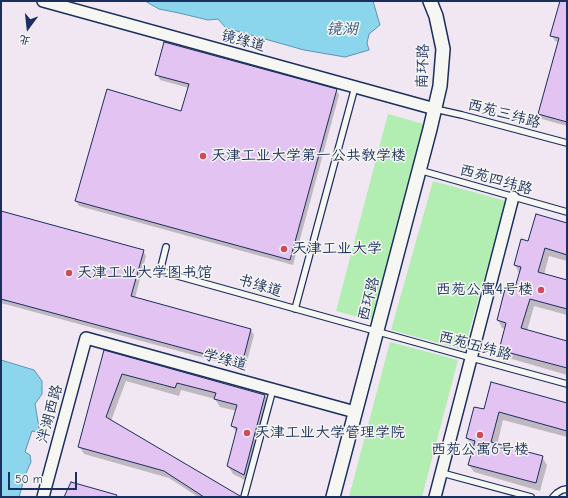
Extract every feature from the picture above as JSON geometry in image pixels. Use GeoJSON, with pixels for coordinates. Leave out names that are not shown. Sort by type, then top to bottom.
{"type":"FeatureCollection","features":[{"type":"Feature","properties":{"kind":"street","name":"镜缘道"},"geometry":{"type":"LineString","coordinates":[[43,1],[435,109]]}},
{"type":"Feature","properties":{"kind":"street","name":"南环路"},"geometry":{"type":"LineString","coordinates":[[430,1],[436,16],[443,49],[440,86],[435,109]]}},
{"type":"Feature","properties":{"kind":"street","name":"西环路"},"geometry":{"type":"LineString","coordinates":[[333,497],[435,109]]}},
{"type":"Feature","properties":{"kind":"street"},"geometry":{"type":"LineString","coordinates":[[435,497],[513,197]]}},
{"type":"Feature","properties":{"kind":"street","name":"学缘道"},"geometry":{"type":"LineString","coordinates":[[86,338],[355,412]]}},
{"type":"Feature","properties":{"kind":"street","name":"泮湖西路"},"geometry":{"type":"LineString","coordinates":[[44,497],[86,338]]}},
{"type":"Feature","properties":{"kind":"lane"},"geometry":{"type":"LineString","coordinates":[[295,309],[355,87]]}},
{"type":"Feature","properties":{"kind":"lane","name":"西苑三纬路"},"geometry":{"type":"LineString","coordinates":[[435,109],[567,143]]}},
{"type":"Feature","properties":{"kind":"lane","name":"西苑四纬路"},"geometry":{"type":"LineString","coordinates":[[419,170],[567,212]]}},
{"type":"Feature","properties":{"kind":"lane","name":"书缘道"},"geometry":{"type":"LineString","coordinates":[[166,247],[160,270],[377,332]]}},
{"type":"Feature","properties":{"kind":"lane","name":"西苑五纬路"},"geometry":{"type":"LineString","coordinates":[[377,332],[567,384]]}},
{"type":"Feature","properties":{"kind":"lane"},"geometry":{"type":"LineString","coordinates":[[244,497],[273,389]]}},
{"type":"Feature","properties":{"kind":"lane"},"geometry":{"type":"LineString","coordinates":[[442,473],[531,497]]}},
{"type":"Feature","properties":{"kind":"lane"},"geometry":{"type":"LineString","coordinates":[[553,497],[562,490],[567,489]]}},
{"type":"Feature","properties":{"kind":"shaded area","name":"天津工业大学"},"geometry":{"type":"Polygon","coordinates":[[[1,1],[567,1],[567,497],[1,497],[1,1]]]}},
{"type":"Feature","properties":{"kind":"green space"},"geometry":{"type":"Polygon","coordinates":[[[388,114],[427,125],[373,321],[336,311],[388,114]]]}},
{"type":"Feature","properties":{"kind":"green space"},"geometry":{"type":"Polygon","coordinates":[[[433,181],[506,201],[464,350],[391,330],[433,181]]]}},
{"type":"Feature","properties":{"kind":"green space"},"geometry":{"type":"Polygon","coordinates":[[[390,342],[458,360],[422,497],[349,497],[390,342]]]}},
{"type":"Feature","properties":{"kind":"water","name":"镜湖"},"geometry":{"type":"Polygon","coordinates":[[[145,1],[373,1],[380,25],[369,34],[367,43],[369,50],[345,57],[304,50],[226,28],[218,19],[208,20],[159,9],[145,1]]]}},
{"type":"Feature","properties":{"kind":"water"},"geometry":{"type":"Polygon","coordinates":[[[1,360],[34,370],[42,381],[42,394],[35,404],[40,433],[32,431],[25,452],[30,455],[31,462],[19,497],[1,497],[1,360]]]}},
{"type":"Feature","properties":{"kind":"building"},"geometry":{"type":"Polygon","coordinates":[[[560,1],[567,1],[567,122],[538,114],[559,38],[550,36],[560,1]]]}},
{"type":"Feature","properties":{"kind":"building","name":"天津工业大学第一公共教学楼"},"geometry":{"type":"Polygon","coordinates":[[[164,42],[337,89],[290,260],[75,201],[107,89],[181,111],[189,84],[155,75],[164,42]]]}},
{"type":"Feature","properties":{"kind":"building","name":"天津工业大学图书馆"},"geometry":{"type":"Polygon","coordinates":[[[1,211],[144,250],[131,296],[251,329],[242,364],[1,299],[1,211]]]}},
{"type":"Feature","properties":{"kind":"building","name":"西苑公寓4号楼"},"geometry":{"type":"Polygon","coordinates":[[[536,214],[567,223],[567,255],[545,248],[538,272],[567,280],[567,309],[530,299],[521,328],[567,341],[567,368],[499,350],[506,323],[497,320],[505,289],[514,291],[521,267],[514,265],[521,239],[528,241],[536,214]]]}},
{"type":"Feature","properties":{"kind":"building"},"geometry":{"type":"Polygon","coordinates":[[[104,350],[265,395],[244,475],[227,466],[237,428],[231,426],[237,405],[214,399],[216,393],[177,383],[175,388],[122,374],[106,417],[240,497],[204,497],[164,471],[78,447],[104,350]]]}},
{"type":"Feature","properties":{"kind":"building","name":"西苑公寓6号楼"},"geometry":{"type":"Polygon","coordinates":[[[491,382],[567,403],[567,431],[499,412],[491,442],[543,456],[536,483],[468,465],[475,441],[466,438],[474,407],[484,409],[491,382]]]}},
{"type":"Feature","properties":{"kind":"building"},"geometry":{"type":"Polygon","coordinates":[[[71,482],[117,495],[116,497],[64,497],[71,482]]]}},
{"type":"Feature","properties":{"kind":"place","name":"天津工业大学第一公共教学楼"},"geometry":{"type":"Point","coordinates":[203,156]}},
{"type":"Feature","properties":{"kind":"place","name":"天津工业大学"},"geometry":{"type":"Point","coordinates":[284,249]}},
{"type":"Feature","properties":{"kind":"place","name":"天津工业大学图书馆"},"geometry":{"type":"Point","coordinates":[69,273]}},
{"type":"Feature","properties":{"kind":"place","name":"西苑公寓4号楼"},"geometry":{"type":"Point","coordinates":[541,290]}},
{"type":"Feature","properties":{"kind":"place","name":"天津工业大学管理学院"},"geometry":{"type":"Point","coordinates":[247,433]}},
{"type":"Feature","properties":{"kind":"place","name":"西苑公寓6号楼"},"geometry":{"type":"Point","coordinates":[480,435]}}]}
